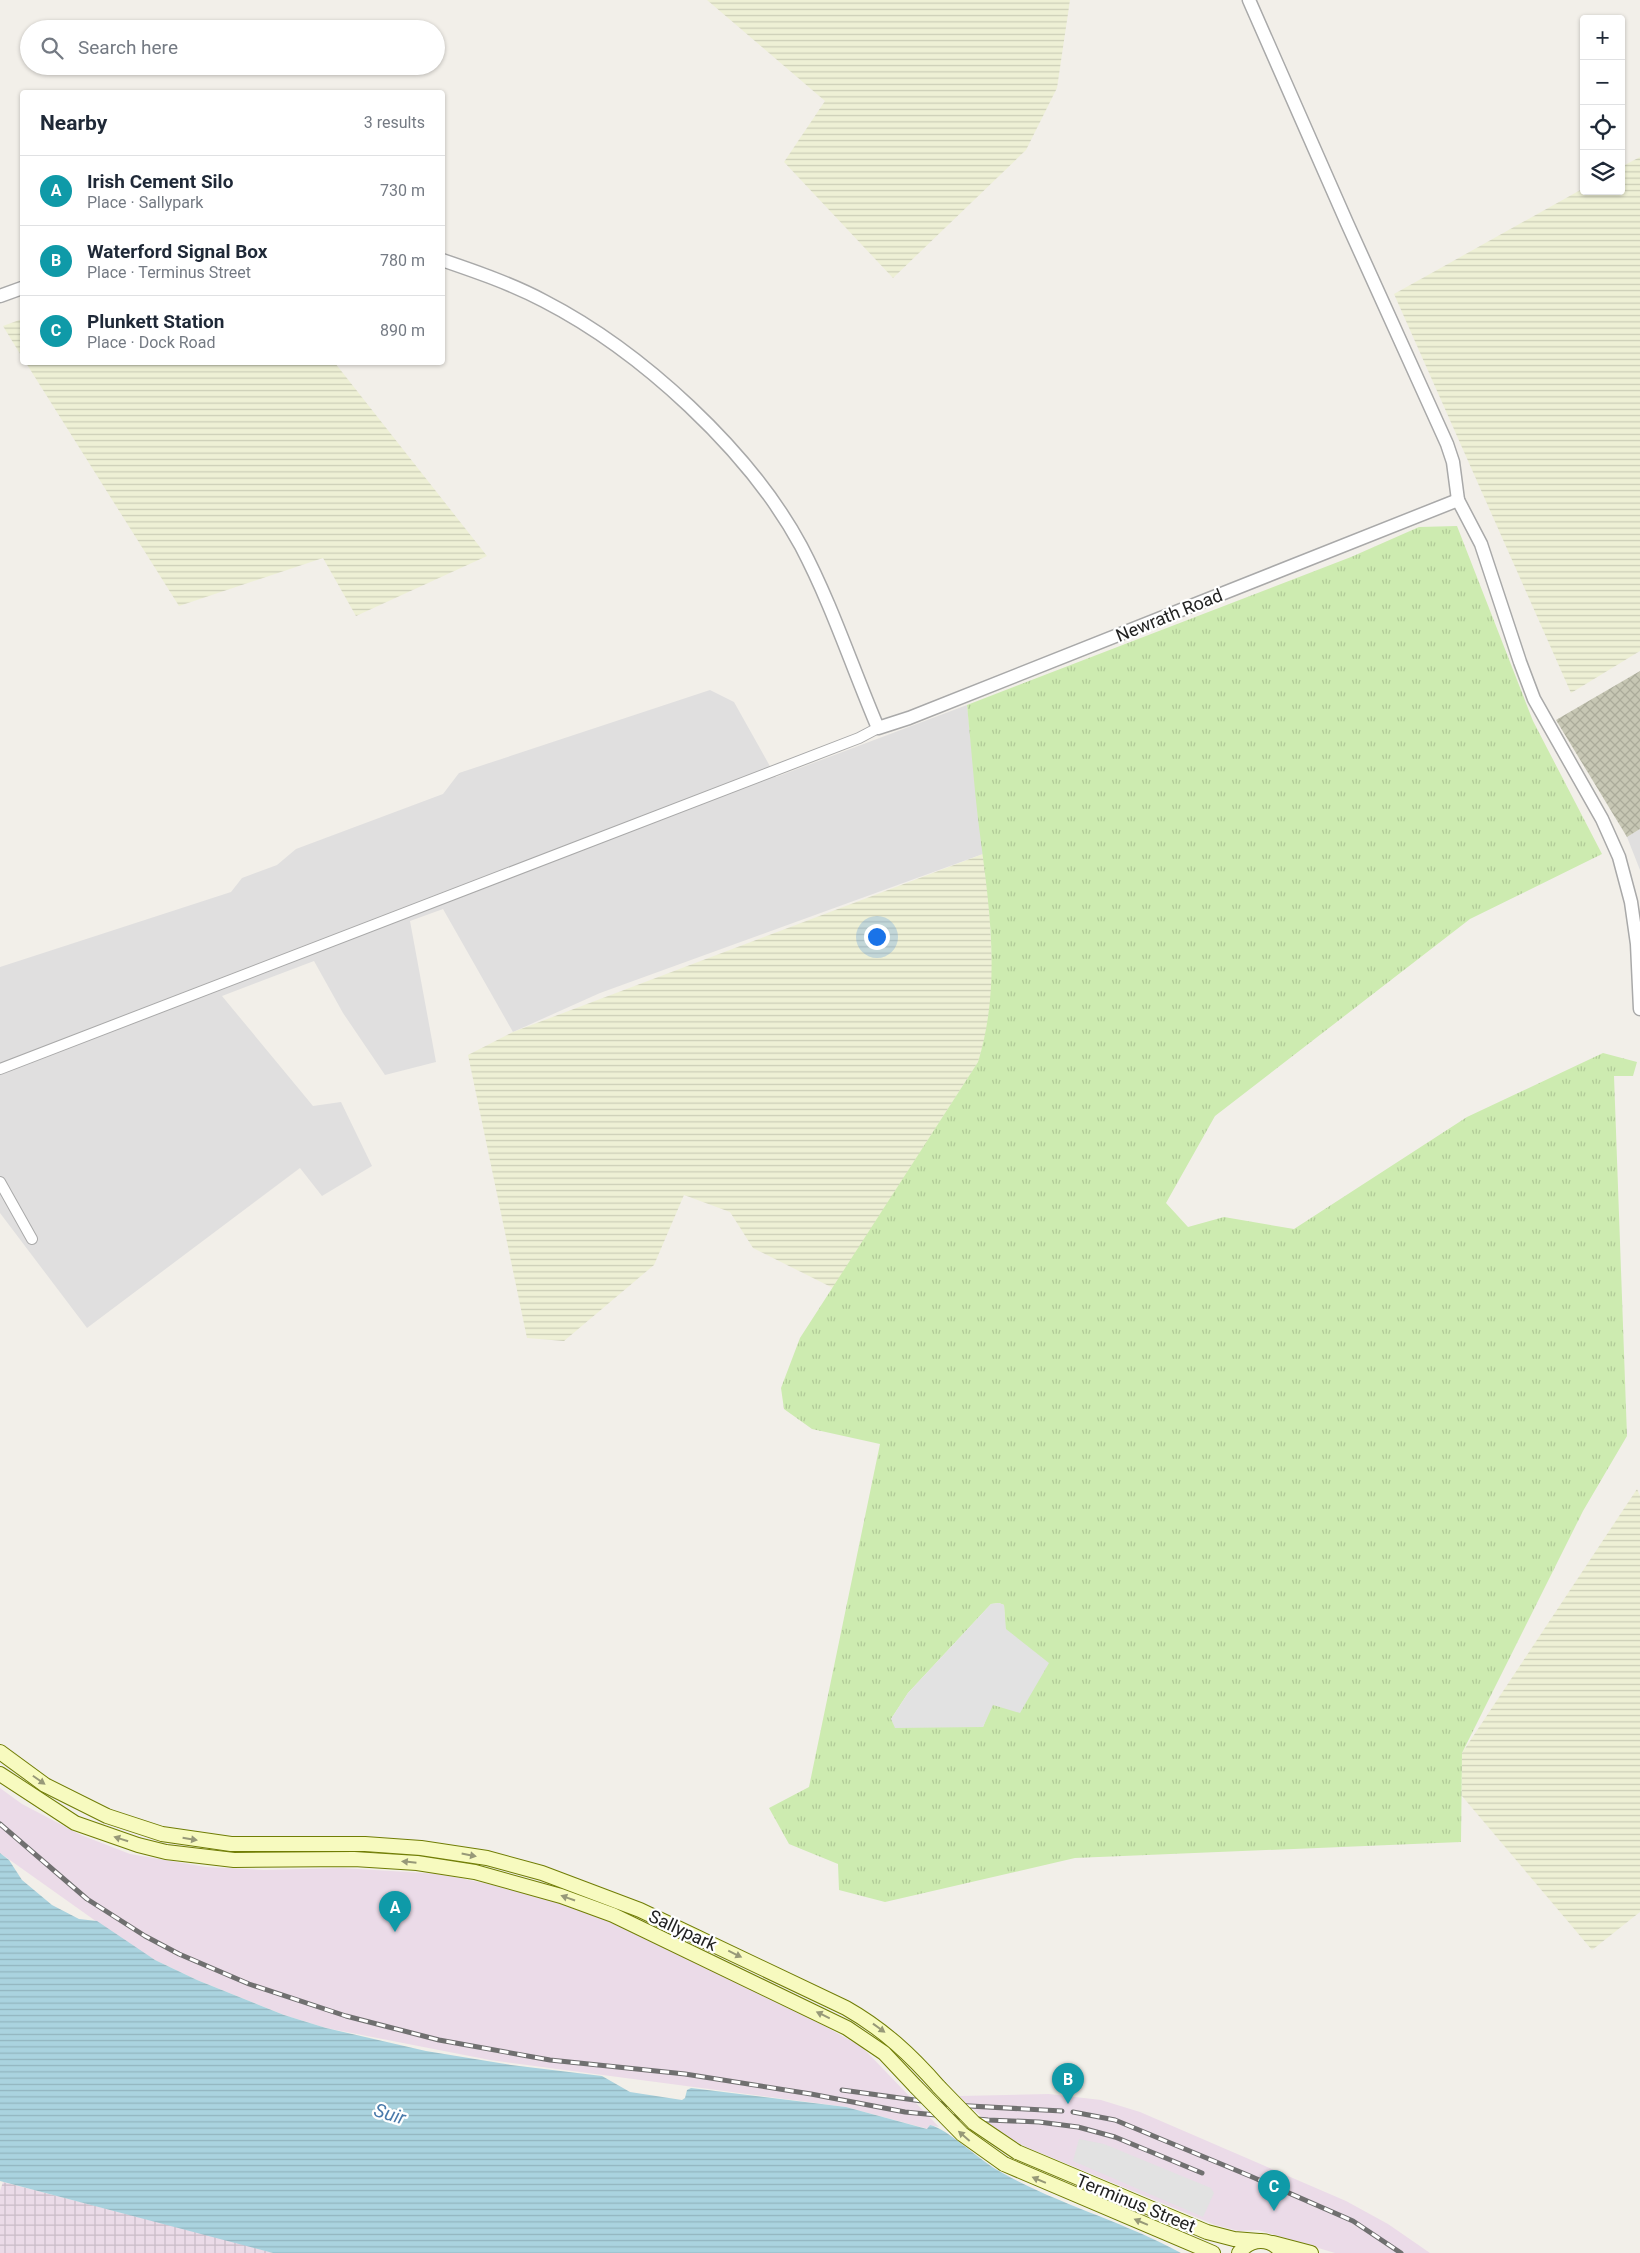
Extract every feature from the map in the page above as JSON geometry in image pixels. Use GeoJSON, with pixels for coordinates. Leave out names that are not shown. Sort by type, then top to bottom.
{"type":"FeatureCollection","features":[{"type":"Feature","properties":{"kind":"main road","name":"Sallypark"},"geometry":{"type":"LineString","coordinates":[[0,1752],[45,1785],[107,1816],[144,1829],[179,1838],[214,1843],[365,1844],[454,1852],[512,1864],[603,1894],[708,1941],[859,2015],[903,2047],[974,2123],[1017,2152]]}},
{"type":"Feature","properties":{"kind":"main road","name":"Sallypark"},"geometry":{"type":"LineString","coordinates":[[0,1774],[75,1823],[138,1845],[196,1857],[234,1860],[380,1860],[436,1865],[509,1880],[613,1915],[847,2028],[884,2053],[962,2134],[1004,2164]]}},
{"type":"Feature","properties":{"kind":"main road","name":"Terminus Street"},"geometry":{"type":"LineString","coordinates":[[1017,2152],[1216,2234],[1311,2253]]}},
{"type":"Feature","properties":{"kind":"main road","name":"Terminus Street"},"geometry":{"type":"LineString","coordinates":[[1004,2164],[1213,2253]]}},
{"type":"Feature","properties":{"kind":"main road"},"geometry":{"type":"LineString","coordinates":[[1166,2233],[1198,2253]]}},
{"type":"Feature","properties":{"kind":"main road"},"geometry":{"type":"LineString","coordinates":[[1239,2253],[1250,2243],[1274,2246]]}},
{"type":"Feature","properties":{"kind":"street"},"geometry":{"type":"LineString","coordinates":[[1249,0],[1447,444],[1453,462],[1458,500],[1481,544],[1534,699],[1613,842],[1626,877],[1638,939],[1640,1009]]}},
{"type":"Feature","properties":{"kind":"street"},"geometry":{"type":"LineString","coordinates":[[0,1069],[859,738],[878,728],[832,609],[800,545],[753,474],[727,443],[658,379],[601,335],[544,301],[489,276],[445,261]]}},
{"type":"Feature","properties":{"kind":"street"},"geometry":{"type":"LineString","coordinates":[[0,296],[20,289]]}},
{"type":"Feature","properties":{"kind":"street","name":"Newrath Road"},"geometry":{"type":"LineString","coordinates":[[878,728],[916,716],[1458,500]]}},
{"type":"Feature","properties":{"kind":"street"},"geometry":{"type":"LineString","coordinates":[[0,1182],[32,1239]]}},
{"type":"Feature","properties":{"kind":"shaded area"},"geometry":{"type":"Polygon","coordinates":[[[707,0],[1070,0],[1057,88],[1026,150],[893,278],[784,162],[825,101],[707,0]]]}},
{"type":"Feature","properties":{"kind":"shaded area"},"geometry":{"type":"Polygon","coordinates":[[[1640,157],[1640,651],[1571,693],[1394,294],[1580,190],[1580,195],[1625,195],[1625,165],[1640,157]]]}},
{"type":"Feature","properties":{"kind":"shaded area"},"geometry":{"type":"Polygon","coordinates":[[[20,320],[20,354],[3,326],[20,320]]]}},
{"type":"Feature","properties":{"kind":"shaded area"},"geometry":{"type":"Polygon","coordinates":[[[27,365],[337,365],[487,556],[356,616],[323,558],[179,606],[27,365]]]}},
{"type":"Feature","properties":{"kind":"shaded area"},"geometry":{"type":"Polygon","coordinates":[[[1640,671],[1640,829],[1627,837],[1556,720],[1640,671]]]}},
{"type":"Feature","properties":{"kind":"shaded area"},"geometry":{"type":"Polygon","coordinates":[[[710,690],[734,702],[776,777],[967,705],[983,854],[600,993],[513,1032],[443,909],[410,921],[436,1062],[385,1075],[343,1013],[314,961],[222,996],[313,1106],[341,1102],[372,1166],[322,1196],[300,1168],[87,1328],[0,1213],[0,967],[231,892],[242,878],[277,865],[296,849],[443,794],[459,773],[710,690]]]}},
{"type":"Feature","properties":{"kind":"shaded area"},"geometry":{"type":"Polygon","coordinates":[[[1640,829],[1640,870],[1627,837],[1640,829]]]}},
{"type":"Feature","properties":{"kind":"shaded area"},"geometry":{"type":"Polygon","coordinates":[[[983,854],[989,903],[993,983],[986,1035],[978,1062],[833,1288],[753,1248],[730,1212],[684,1195],[654,1265],[564,1341],[527,1338],[468,1055],[513,1032],[983,854]]]}},
{"type":"Feature","properties":{"kind":"shaded area"},"geometry":{"type":"Polygon","coordinates":[[[1637,1489],[1640,1496],[1640,1912],[1592,1950],[1462,1796],[1462,1753],[1637,1489]]]}},
{"type":"Feature","properties":{"kind":"shaded area"},"geometry":{"type":"Polygon","coordinates":[[[999,1603],[1004,1605],[1006,1629],[1049,1663],[1020,1713],[993,1705],[983,1727],[895,1728],[891,1719],[908,1693],[991,1604],[999,1603]]]}},
{"type":"Feature","properties":{"kind":"shaded area"},"geometry":{"type":"Polygon","coordinates":[[[0,1788],[22,1804],[81,1835],[130,1854],[206,1867],[264,1870],[342,1868],[440,1874],[513,1889],[584,1910],[796,2010],[862,2047],[939,2127],[930,2125],[928,2129],[846,2107],[490,2060],[326,2028],[284,2015],[197,1980],[155,1960],[121,1939],[0,1853],[0,1788]]]}},
{"type":"Feature","properties":{"kind":"shaded area"},"geometry":{"type":"Polygon","coordinates":[[[1049,2094],[1101,2100],[1140,2112],[1346,2201],[1388,2224],[1430,2253],[1335,2253],[1258,2230],[1239,2231],[1215,2225],[1026,2147],[1005,2136],[959,2096],[1049,2094]]]}},
{"type":"Feature","properties":{"kind":"shaded area"},"geometry":{"type":"Polygon","coordinates":[[[1079,2139],[1104,2144],[1211,2188],[1214,2193],[1203,2217],[1073,2161],[1079,2139]]]}},
{"type":"Feature","properties":{"kind":"shaded area"},"geometry":{"type":"Polygon","coordinates":[[[3,2182],[273,2253],[0,2253],[0,2191],[3,2182]]]}},
{"type":"Feature","properties":{"kind":"green space"},"geometry":{"type":"Polygon","coordinates":[[[1457,526],[1533,721],[1602,854],[1470,919],[1215,1116],[1166,1203],[1188,1227],[1224,1217],[1294,1229],[1467,1117],[1603,1053],[1637,1062],[1633,1076],[1614,1076],[1627,1436],[1583,1511],[1462,1753],[1461,1842],[1075,1858],[885,1902],[839,1890],[838,1864],[789,1844],[769,1808],[809,1787],[880,1444],[812,1429],[784,1409],[781,1388],[800,1338],[978,1062],[990,1003],[992,974],[989,915],[967,705],[1351,557],[1419,527],[1457,526]],[[999,1603],[991,1604],[908,1693],[891,1719],[983,1727],[989,1713],[1001,1667],[1005,1620],[1004,1605],[999,1603]]]}},
{"type":"Feature","properties":{"kind":"water","name":"Suir"},"geometry":{"type":"Polygon","coordinates":[[[0,1853],[9,1860],[22,1880],[52,1905],[79,1919],[97,1921],[155,1960],[197,1980],[284,2015],[326,2028],[426,2051],[511,2065],[602,2076],[630,2092],[682,2100],[685,2098],[687,2090],[691,2088],[846,2107],[927,2129],[930,2125],[946,2132],[991,2166],[1021,2183],[1136,2231],[1181,2253],[273,2253],[0,2181],[0,1853]]]}},
{"type":"Feature","properties":{"kind":"railway"},"geometry":{"type":"LineString","coordinates":[[0,1824],[87,1899],[145,1936],[179,1954],[249,1984],[346,2016],[439,2040],[550,2060],[685,2074],[811,2094],[905,2112],[988,2120],[1039,2122],[1078,2127],[1115,2137],[1202,2173]]}},
{"type":"Feature","properties":{"kind":"railway"},"geometry":{"type":"LineString","coordinates":[[842,2090],[951,2105],[1062,2111]]}},
{"type":"Feature","properties":{"kind":"railway"},"geometry":{"type":"LineString","coordinates":[[1073,2112],[1115,2120],[1250,2176],[1353,2221],[1401,2253]]}},
{"type":"Feature","properties":{"kind":"place","name":"Irish Cement Silo"},"geometry":{"type":"Point","coordinates":[395,1932]}},
{"type":"Feature","properties":{"kind":"place","name":"Waterford Signal Box"},"geometry":{"type":"Point","coordinates":[1068,2104]}},
{"type":"Feature","properties":{"kind":"place","name":"Plunkett Station"},"geometry":{"type":"Point","coordinates":[1274,2211]}}]}
